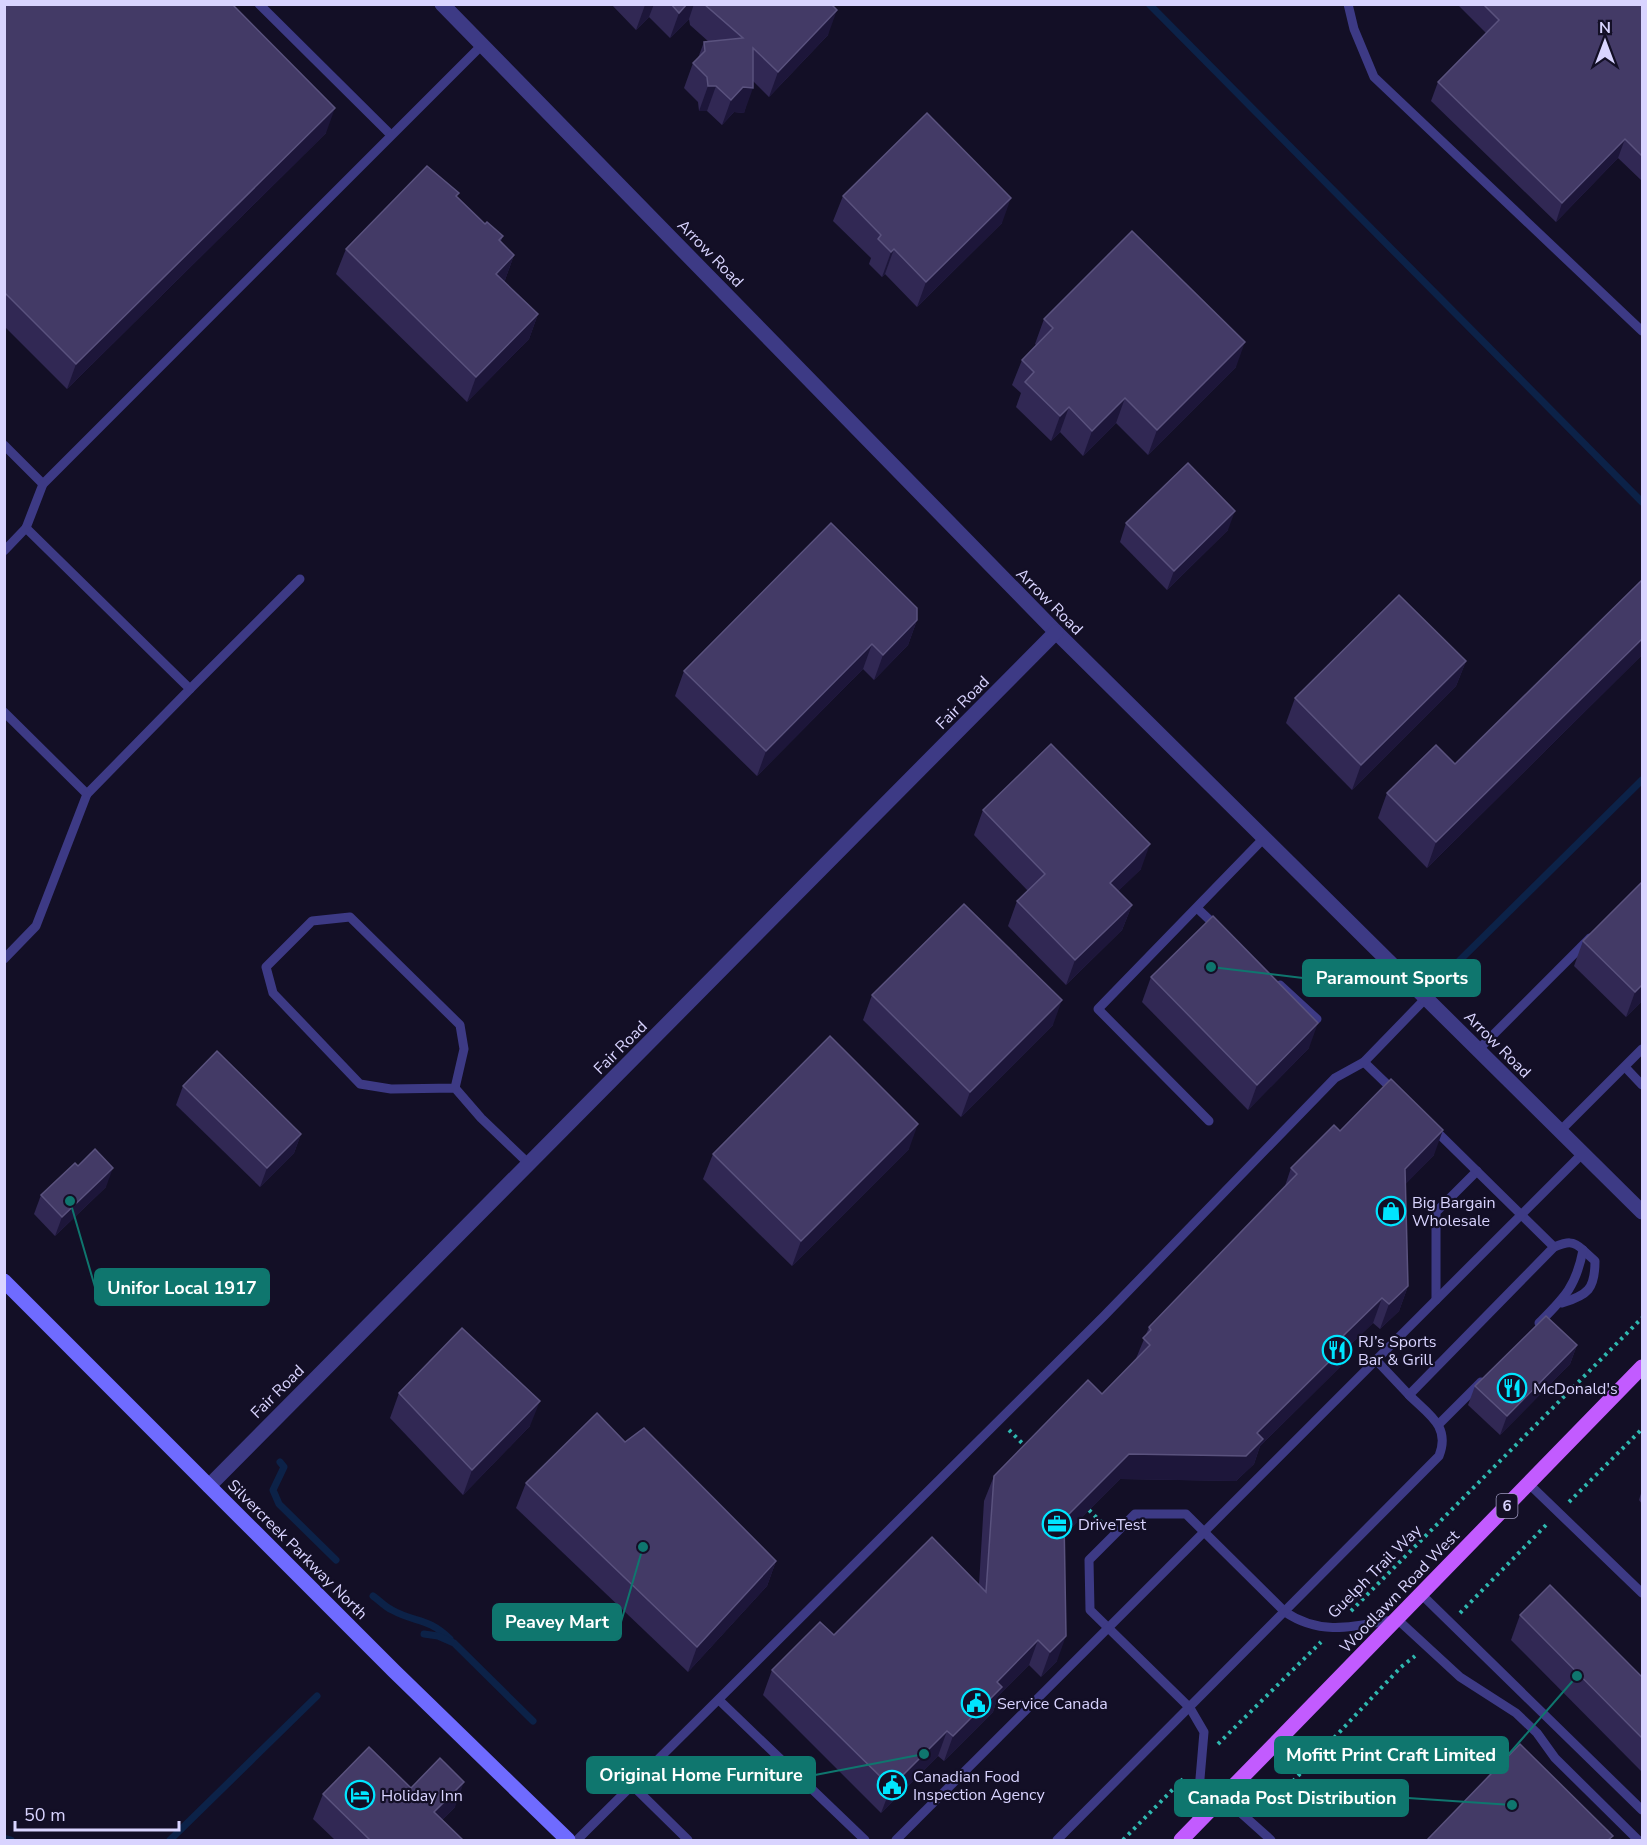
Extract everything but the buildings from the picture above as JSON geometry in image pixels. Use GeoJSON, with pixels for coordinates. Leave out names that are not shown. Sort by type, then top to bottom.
{"type":"FeatureCollection","features":[{"type":"Feature","properties":{"kind":"main road","name":"Silvercreek Parkway North"},"geometry":{"type":"LineString","coordinates":[[4,1281],[568,1840]]}},
{"type":"Feature","properties":{"kind":"main road","name":"Woodlawn Road West"},"geometry":{"type":"LineString","coordinates":[[1181,1840],[1642,1367]]}},
{"type":"Feature","properties":{"kind":"street","name":"Arrow Road"},"geometry":{"type":"LineString","coordinates":[[442,4],[1056,632],[1642,1212]]}},
{"type":"Feature","properties":{"kind":"street","name":"Fair Road"},"geometry":{"type":"LineString","coordinates":[[209,1486],[1056,632]]}},
{"type":"Feature","properties":{"kind":"lane"},"geometry":{"type":"LineString","coordinates":[[259,4],[390,134]]}},
{"type":"Feature","properties":{"kind":"lane"},"geometry":{"type":"LineString","coordinates":[[1348,4],[1354,29],[1374,77],[1642,331]]}},
{"type":"Feature","properties":{"kind":"lane"},"geometry":{"type":"LineString","coordinates":[[4,551],[26,528],[43,484],[390,134],[483,44]]}},
{"type":"Feature","properties":{"kind":"lane"},"geometry":{"type":"LineString","coordinates":[[4,446],[43,484]]}},
{"type":"Feature","properties":{"kind":"lane"},"geometry":{"type":"LineString","coordinates":[[26,528],[190,689]]}},
{"type":"Feature","properties":{"kind":"lane"},"geometry":{"type":"LineString","coordinates":[[4,959],[36,926],[87,794],[300,579]]}},
{"type":"Feature","properties":{"kind":"lane"},"geometry":{"type":"LineString","coordinates":[[4,712],[87,794]]}},
{"type":"Feature","properties":{"kind":"lane"},"geometry":{"type":"LineString","coordinates":[[1209,1121],[1098,1009],[1264,838]]}},
{"type":"Feature","properties":{"kind":"lane"},"geometry":{"type":"LineString","coordinates":[[1197,908],[1222,932]]}},
{"type":"Feature","properties":{"kind":"lane"},"geometry":{"type":"LineString","coordinates":[[455,1088],[464,1049],[460,1024],[350,917],[312,921],[266,968],[273,993],[360,1084],[391,1089],[455,1088],[481,1118],[529,1164]]}},
{"type":"Feature","properties":{"kind":"lane"},"geometry":{"type":"LineString","coordinates":[[1478,1050],[1601,927]]}},
{"type":"Feature","properties":{"kind":"lane"},"geometry":{"type":"LineString","coordinates":[[1274,980],[1317,1020]]}},
{"type":"Feature","properties":{"kind":"lane"},"geometry":{"type":"LineString","coordinates":[[577,1840],[999,1420],[1335,1078],[1364,1062],[1426,998]]}},
{"type":"Feature","properties":{"kind":"lane"},"geometry":{"type":"LineString","coordinates":[[1560,1131],[1642,1049]]}},
{"type":"Feature","properties":{"kind":"lane"},"geometry":{"type":"LineString","coordinates":[[1364,1062],[1404,1101]]}},
{"type":"Feature","properties":{"kind":"lane"},"geometry":{"type":"LineString","coordinates":[[1625,1067],[1642,1085]]}},
{"type":"Feature","properties":{"kind":"lane"},"geometry":{"type":"LineString","coordinates":[[1429,1125],[1554,1247]]}},
{"type":"Feature","properties":{"kind":"lane"},"geometry":{"type":"LineString","coordinates":[[902,1838],[1109,1627],[1583,1153]]}},
{"type":"Feature","properties":{"kind":"lane"},"geometry":{"type":"LineString","coordinates":[[1436,1300],[1436,1212],[1477,1171]]}},
{"type":"Feature","properties":{"kind":"lane"},"geometry":{"type":"LineString","coordinates":[[1408,1395],[1554,1247],[1567,1242],[1576,1243],[1595,1261],[1595,1277],[1591,1287],[1582,1296],[1562,1303]]}},
{"type":"Feature","properties":{"kind":"lane"},"geometry":{"type":"LineString","coordinates":[[1533,1330],[1562,1303],[1580,1269],[1583,1250]]}},
{"type":"Feature","properties":{"kind":"lane"},"geometry":{"type":"LineString","coordinates":[[1057,1840],[1439,1456],[1444,1436],[1439,1424],[1376,1360]]}},
{"type":"Feature","properties":{"kind":"lane"},"geometry":{"type":"LineString","coordinates":[[1439,1424],[1492,1372]]}},
{"type":"Feature","properties":{"kind":"lane"},"geometry":{"type":"LineString","coordinates":[[1529,1484],[1642,1593]]}},
{"type":"Feature","properties":{"kind":"lane"},"geometry":{"type":"LineString","coordinates":[[1196,1825],[1204,1732],[1190,1708],[1090,1610],[1089,1560],[1136,1514],[1186,1514],[1285,1612],[1299,1622],[1333,1629],[1397,1619],[1460,1677],[1516,1713],[1537,1733],[1554,1758],[1638,1840]]}},
{"type":"Feature","properties":{"kind":"lane"},"geometry":{"type":"LineString","coordinates":[[1421,1593],[1642,1810]]}},
{"type":"Feature","properties":{"kind":"lane"},"geometry":{"type":"LineString","coordinates":[[719,1700],[865,1840]]}},
{"type":"Feature","properties":{"kind":"lane"},"geometry":{"type":"LineString","coordinates":[[632,1785],[688,1840]]}},
{"type":"Feature","properties":{"kind":"lane"},"geometry":{"type":"LineString","coordinates":[[1223,1797],[1271,1840]]}},
{"type":"Feature","properties":{"kind":"path","name":"Guelph Trail Way"},"geometry":{"type":"LineString","coordinates":[[1123,1840],[1642,1318]]}},
{"type":"Feature","properties":{"kind":"path"},"geometry":{"type":"LineString","coordinates":[[999,1420],[1032,1453]]}},
{"type":"Feature","properties":{"kind":"waterway"},"geometry":{"type":"LineString","coordinates":[[1149,4],[1642,502]]}},
{"type":"Feature","properties":{"kind":"waterway"},"geometry":{"type":"LineString","coordinates":[[1455,965],[1642,780]]}},
{"type":"Feature","properties":{"kind":"waterway"},"geometry":{"type":"LineString","coordinates":[[280,1462],[284,1467],[273,1490],[279,1504],[336,1560]]}},
{"type":"Feature","properties":{"kind":"waterway"},"geometry":{"type":"LineString","coordinates":[[373,1596],[392,1610],[435,1627],[450,1639]]}},
{"type":"Feature","properties":{"kind":"waterway"},"geometry":{"type":"LineString","coordinates":[[424,1634],[438,1636],[454,1643],[533,1721]]}},
{"type":"Feature","properties":{"kind":"waterway"},"geometry":{"type":"LineString","coordinates":[[170,1840],[317,1696]]}},
{"type":"Feature","properties":{"kind":"waterway"},"geometry":{"type":"LineString","coordinates":[[4,1838],[11,1840]]}},
{"type":"Feature","properties":{"kind":"place","name":"Paramount Sports"},"geometry":{"type":"Point","coordinates":[1211,967]}},
{"type":"Feature","properties":{"kind":"place","name":"Unifor Local 1917"},"geometry":{"type":"Point","coordinates":[70,1201]}},
{"type":"Feature","properties":{"kind":"place","name":"Big Bargain Wholesale"},"geometry":{"type":"Point","coordinates":[1391,1211]}},
{"type":"Feature","properties":{"kind":"place","name":"RJ’s Sports Bar & Grill"},"geometry":{"type":"Point","coordinates":[1337,1350]}},
{"type":"Feature","properties":{"kind":"place","name":"McDonald's"},"geometry":{"type":"Point","coordinates":[1512,1388]}},
{"type":"Feature","properties":{"kind":"place","name":"DriveTest"},"geometry":{"type":"Point","coordinates":[1057,1524]}},
{"type":"Feature","properties":{"kind":"place","name":"Peavey Mart"},"geometry":{"type":"Point","coordinates":[643,1547]}},
{"type":"Feature","properties":{"kind":"place","name":"Mofitt Print Craft Limited"},"geometry":{"type":"Point","coordinates":[1577,1676]}},
{"type":"Feature","properties":{"kind":"place","name":"Service Canada"},"geometry":{"type":"Point","coordinates":[976,1703]}},
{"type":"Feature","properties":{"kind":"place","name":"Original Home Furniture"},"geometry":{"type":"Point","coordinates":[924,1754]}},
{"type":"Feature","properties":{"kind":"place","name":"Canadian Food Inspection Agency"},"geometry":{"type":"Point","coordinates":[892,1785]}},
{"type":"Feature","properties":{"kind":"place","name":"Holiday Inn"},"geometry":{"type":"Point","coordinates":[360,1795]}},
{"type":"Feature","properties":{"kind":"place","name":"Canada Post Distribution"},"geometry":{"type":"Point","coordinates":[1512,1805]}}]}
